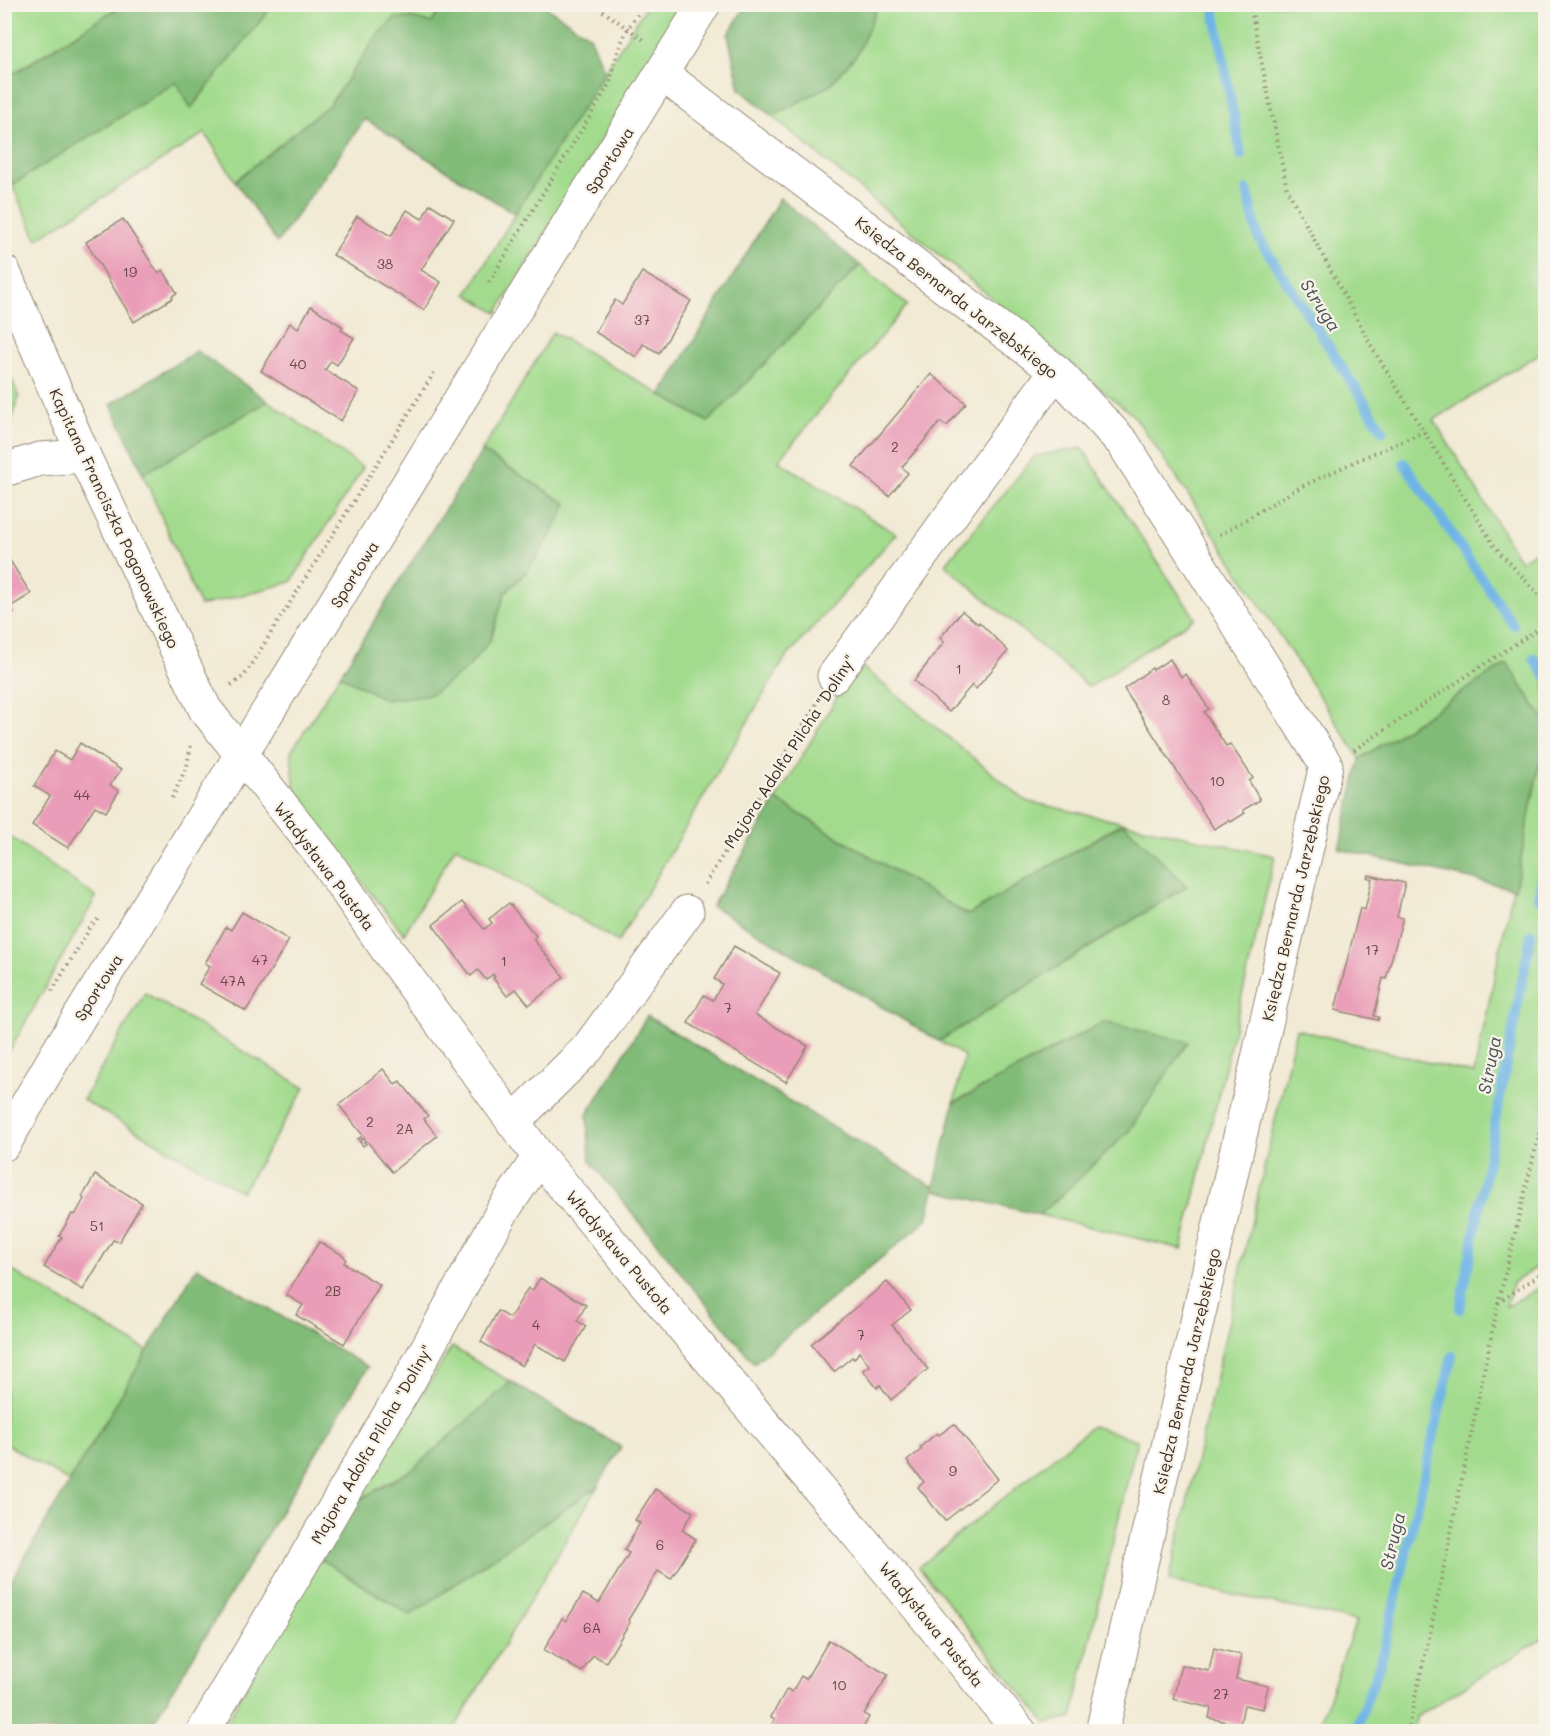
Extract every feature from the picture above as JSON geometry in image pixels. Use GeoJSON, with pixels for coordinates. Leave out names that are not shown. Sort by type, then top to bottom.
{"type":"FeatureCollection","features":[{"type":"Feature","properties":{"kind":"street","name":"Sportowa"},"geometry":{"type":"LineString","coordinates":[[4,1144],[56,1055],[704,4]]}},
{"type":"Feature","properties":{"kind":"street","name":"Księdza Bernarda Jarzębskiego"},"geometry":{"type":"LineString","coordinates":[[666,67],[1056,371],[1123,443],[1326,765],[1102,1731]]}},
{"type":"Feature","properties":{"kind":"street","name":"Kapitana Franciszka Pogonowskiego"},"geometry":{"type":"LineString","coordinates":[[4,272],[84,456],[205,709],[241,756]]}},
{"type":"Feature","properties":{"kind":"street","name":"Majora Adolfa Pilcha \"Doliny\""},"geometry":{"type":"LineString","coordinates":[[834,676],[1056,371]]}},
{"type":"Feature","properties":{"kind":"street"},"geometry":{"type":"LineString","coordinates":[[4,470],[40,459],[84,456]]}},
{"type":"Feature","properties":{"kind":"street","name":"Władysława Pustoła"},"geometry":{"type":"LineString","coordinates":[[241,756],[322,857],[387,951],[539,1157],[890,1573],[1020,1731]]}},
{"type":"Feature","properties":{"kind":"street"},"geometry":{"type":"LineString","coordinates":[[513,1122],[588,1048],[687,912]]}},
{"type":"Feature","properties":{"kind":"street","name":"Majora Adolfa Pilcha \"Doliny\""},"geometry":{"type":"LineString","coordinates":[[203,1731],[409,1381],[501,1212],[539,1157]]}},
{"type":"Feature","properties":{"kind":"path"},"geometry":{"type":"LineString","coordinates":[[593,4],[627,29],[666,67]]}},
{"type":"Feature","properties":{"kind":"path"},"geometry":{"type":"LineString","coordinates":[[487,286],[610,83],[616,52],[627,29],[648,4]]}},
{"type":"Feature","properties":{"kind":"path"},"geometry":{"type":"LineString","coordinates":[[1250,4],[1287,189],[1373,349],[1495,547],[1545,603]]}},
{"type":"Feature","properties":{"kind":"path"},"geometry":{"type":"LineString","coordinates":[[170,802],[187,766],[193,730],[205,709],[222,691],[244,676],[438,366]]}},
{"type":"Feature","properties":{"kind":"path"},"geometry":{"type":"LineString","coordinates":[[1192,554],[1295,490],[1424,432]]}},
{"type":"Feature","properties":{"kind":"path"},"geometry":{"type":"LineString","coordinates":[[1324,764],[1338,760],[1545,624]]}},
{"type":"Feature","properties":{"kind":"path","name":"Majora Adolfa Pilcha \"Doliny\""},"geometry":{"type":"LineString","coordinates":[[687,912],[834,676]]}},
{"type":"Feature","properties":{"kind":"path"},"geometry":{"type":"LineString","coordinates":[[51,994],[92,925],[105,913]]}},
{"type":"Feature","properties":{"kind":"path"},"geometry":{"type":"LineString","coordinates":[[1407,1731],[1430,1634],[1498,1303],[1545,1105]]}},
{"type":"Feature","properties":{"kind":"path"},"geometry":{"type":"LineString","coordinates":[[1498,1303],[1545,1270]]}},
{"type":"Feature","properties":{"kind":"green space"},"geometry":{"type":"Polygon","coordinates":[[[5,4],[122,4],[122,5],[5,79],[5,4]]]}},
{"type":"Feature","properties":{"kind":"green space"},"geometry":{"type":"Polygon","coordinates":[[[122,5],[273,5],[191,108],[176,82],[12,185],[5,167],[5,79],[122,5]]]}},
{"type":"Feature","properties":{"kind":"green space"},"geometry":{"type":"Polygon","coordinates":[[[273,5],[444,5],[431,24],[410,18],[379,33],[330,104],[235,181],[205,133],[37,239],[12,185],[176,82],[191,108],[273,5]]]}},
{"type":"Feature","properties":{"kind":"green space"},"geometry":{"type":"Polygon","coordinates":[[[444,5],[543,5],[590,36],[605,72],[515,214],[365,119],[277,243],[235,181],[330,104],[379,33],[395,18],[410,18],[431,23],[444,5]]]}},
{"type":"Feature","properties":{"kind":"green space"},"geometry":{"type":"Polygon","coordinates":[[[647,5],[684,5],[497,313],[467,294],[647,5]]]}},
{"type":"Feature","properties":{"kind":"green space"},"geometry":{"type":"Polygon","coordinates":[[[746,5],[878,5],[858,53],[829,86],[772,116],[740,89],[728,35],[746,5]]]}},
{"type":"Feature","properties":{"kind":"green space"},"geometry":{"type":"Polygon","coordinates":[[[878,5],[1545,5],[1545,350],[1434,420],[1520,561],[1545,545],[1545,722],[1507,663],[1360,759],[1186,491],[1135,417],[772,116],[829,86],[869,25],[878,5]]]}},
{"type":"Feature","properties":{"kind":"green space"},"geometry":{"type":"Polygon","coordinates":[[[780,198],[860,265],[708,422],[661,395],[780,198]]]}},
{"type":"Feature","properties":{"kind":"green space"},"geometry":{"type":"Polygon","coordinates":[[[860,265],[907,305],[778,461],[896,534],[784,660],[618,942],[456,846],[404,934],[296,800],[291,752],[340,675],[386,700],[491,639],[505,593],[527,571],[551,535],[567,504],[482,451],[553,332],[708,422],[860,265]]]}},
{"type":"Feature","properties":{"kind":"green space"},"geometry":{"type":"Polygon","coordinates":[[[197,351],[268,401],[143,474],[111,404],[197,351]]]}},
{"type":"Feature","properties":{"kind":"green space"},"geometry":{"type":"Polygon","coordinates":[[[5,364],[19,397],[4,443],[5,364]]]}},
{"type":"Feature","properties":{"kind":"green space"},"geometry":{"type":"Polygon","coordinates":[[[268,401],[363,468],[291,582],[200,606],[143,474],[268,401]]]}},
{"type":"Feature","properties":{"kind":"green space"},"geometry":{"type":"Polygon","coordinates":[[[1082,448],[1195,618],[1089,687],[945,565],[1035,456],[1082,448]]]}},
{"type":"Feature","properties":{"kind":"green space"},"geometry":{"type":"Polygon","coordinates":[[[482,451],[567,504],[551,535],[527,571],[505,593],[491,639],[468,668],[432,694],[386,700],[340,675],[482,451]]]}},
{"type":"Feature","properties":{"kind":"green space"},"geometry":{"type":"Polygon","coordinates":[[[1507,663],[1545,722],[1545,748],[1541,755],[1515,889],[1339,849],[1360,759],[1507,663]]]}},
{"type":"Feature","properties":{"kind":"green space"},"geometry":{"type":"Polygon","coordinates":[[[861,666],[1026,801],[1275,856],[1182,1249],[1040,1215],[1129,1131],[1103,1022],[954,1103],[964,1056],[939,1041],[1187,886],[1122,823],[968,915],[776,800],[839,694],[861,666]]]}},
{"type":"Feature","properties":{"kind":"green space"},"geometry":{"type":"Polygon","coordinates":[[[1545,748],[1545,1262],[1513,1283],[1506,1307],[1545,1284],[1545,1637],[1416,1717],[1413,1731],[1317,1731],[1356,1621],[1169,1581],[1296,1029],[1474,1074],[1541,755],[1545,748]]]}},
{"type":"Feature","properties":{"kind":"green space"},"geometry":{"type":"Polygon","coordinates":[[[776,800],[968,915],[1123,823],[1187,886],[939,1041],[712,906],[776,800]]]}},
{"type":"Feature","properties":{"kind":"green space"},"geometry":{"type":"Polygon","coordinates":[[[5,833],[96,897],[5,1059],[5,833]]]}},
{"type":"Feature","properties":{"kind":"green space"},"geometry":{"type":"Polygon","coordinates":[[[145,993],[305,1088],[242,1192],[83,1100],[145,993]]]}},
{"type":"Feature","properties":{"kind":"green space"},"geometry":{"type":"Polygon","coordinates":[[[647,1016],[934,1187],[954,1103],[1104,1022],[1188,1042],[1129,1131],[1040,1215],[934,1190],[927,1220],[754,1363],[590,1161],[587,1115],[647,1016]]]}},
{"type":"Feature","properties":{"kind":"green space"},"geometry":{"type":"Polygon","coordinates":[[[4,1266],[148,1351],[69,1482],[5,1443],[4,1266]]]}},
{"type":"Feature","properties":{"kind":"green space"},"geometry":{"type":"Polygon","coordinates":[[[197,1267],[368,1367],[148,1731],[5,1731],[5,1591],[197,1267]]]}},
{"type":"Feature","properties":{"kind":"green space"},"geometry":{"type":"Polygon","coordinates":[[[452,1347],[511,1382],[413,1469],[354,1503],[452,1347]]]}},
{"type":"Feature","properties":{"kind":"green space"},"geometry":{"type":"Polygon","coordinates":[[[511,1382],[621,1447],[598,1486],[410,1615],[319,1558],[354,1503],[413,1469],[511,1382]]]}},
{"type":"Feature","properties":{"kind":"green space"},"geometry":{"type":"Polygon","coordinates":[[[1092,1426],[1137,1440],[1072,1717],[1046,1723],[919,1567],[1092,1426]]]}},
{"type":"Feature","properties":{"kind":"green space"},"geometry":{"type":"Polygon","coordinates":[[[598,1486],[453,1731],[221,1732],[319,1558],[410,1615],[598,1486]]]}},
{"type":"Feature","properties":{"kind":"building"},"geometry":{"type":"Polygon","coordinates":[[[430,204],[454,219],[421,270],[441,282],[424,310],[333,255],[357,216],[391,236],[407,210],[422,219],[430,204]]]}},
{"type":"Feature","properties":{"kind":"building"},"geometry":{"type":"Polygon","coordinates":[[[123,219],[158,273],[163,270],[177,293],[172,296],[173,298],[134,322],[86,242],[123,219]]]}},
{"type":"Feature","properties":{"kind":"building"},"geometry":{"type":"Polygon","coordinates":[[[642,272],[691,301],[659,353],[643,344],[636,357],[595,332],[615,300],[622,305],[642,272]]]}},
{"type":"Feature","properties":{"kind":"building"},"geometry":{"type":"Polygon","coordinates":[[[311,306],[343,327],[341,330],[354,338],[337,365],[331,361],[325,370],[359,391],[341,421],[261,371],[290,323],[298,328],[311,306]]]}},
{"type":"Feature","properties":{"kind":"building"},"geometry":{"type":"Polygon","coordinates":[[[931,374],[966,403],[947,426],[940,422],[902,467],[908,473],[889,496],[853,466],[931,374]]]}},
{"type":"Feature","properties":{"kind":"building"},"geometry":{"type":"Polygon","coordinates":[[[4,551],[31,594],[10,607],[14,613],[4,619],[4,551]]]}},
{"type":"Feature","properties":{"kind":"building"},"geometry":{"type":"Polygon","coordinates":[[[962,611],[978,624],[979,622],[1008,651],[976,689],[972,685],[949,712],[914,681],[944,642],[940,638],[962,611]]]}},
{"type":"Feature","properties":{"kind":"building"},"geometry":{"type":"Polygon","coordinates":[[[1170,659],[1181,677],[1186,674],[1209,709],[1204,712],[1226,746],[1230,744],[1253,778],[1249,781],[1260,800],[1243,810],[1245,813],[1231,822],[1229,820],[1214,829],[1124,689],[1152,668],[1153,670],[1170,659]]]}},
{"type":"Feature","properties":{"kind":"building"},"geometry":{"type":"Polygon","coordinates":[[[80,743],[121,770],[110,785],[119,791],[106,812],[95,806],[68,848],[32,825],[50,796],[34,786],[55,751],[70,760],[80,743]]]}},
{"type":"Feature","properties":{"kind":"building"},"geometry":{"type":"Polygon","coordinates":[[[1368,875],[1405,883],[1397,917],[1402,918],[1402,921],[1386,979],[1383,978],[1374,1016],[1379,1017],[1378,1020],[1335,1010],[1360,908],[1365,910],[1372,879],[1367,877],[1368,875]]]}},
{"type":"Feature","properties":{"kind":"building"},"geometry":{"type":"Polygon","coordinates":[[[462,902],[484,929],[492,923],[489,919],[509,903],[536,936],[533,939],[564,977],[529,1005],[516,989],[507,996],[493,978],[495,977],[493,974],[486,980],[478,970],[471,976],[433,925],[462,902]]]}},
{"type":"Feature","properties":{"kind":"building"},"geometry":{"type":"Polygon","coordinates":[[[242,912],[289,940],[246,1011],[199,984],[210,966],[205,963],[226,927],[231,930],[242,912]]]}},
{"type":"Feature","properties":{"kind":"building"},"geometry":{"type":"Polygon","coordinates":[[[734,946],[780,973],[755,1015],[808,1046],[786,1082],[688,1023],[704,995],[713,1000],[722,984],[714,979],[734,946]]]}},
{"type":"Feature","properties":{"kind":"building"},"geometry":{"type":"Polygon","coordinates":[[[383,1069],[395,1084],[400,1081],[428,1116],[424,1119],[437,1136],[392,1172],[366,1140],[363,1146],[358,1139],[365,1138],[339,1105],[383,1069]]]}},
{"type":"Feature","properties":{"kind":"building"},"geometry":{"type":"Polygon","coordinates":[[[95,1175],[142,1203],[119,1242],[113,1240],[83,1290],[44,1267],[62,1237],[59,1236],[84,1199],[82,1197],[95,1175]]]}},
{"type":"Feature","properties":{"kind":"building"},"geometry":{"type":"Polygon","coordinates":[[[319,1242],[343,1255],[346,1259],[344,1263],[380,1285],[344,1344],[296,1315],[303,1305],[286,1295],[319,1242]]]}},
{"type":"Feature","properties":{"kind":"building"},"geometry":{"type":"Polygon","coordinates":[[[540,1278],[586,1305],[577,1321],[586,1326],[565,1362],[535,1344],[522,1366],[481,1342],[498,1311],[510,1318],[528,1288],[532,1291],[540,1278]]]}},
{"type":"Feature","properties":{"kind":"building"},"geometry":{"type":"Polygon","coordinates":[[[887,1282],[911,1310],[892,1325],[928,1369],[891,1400],[880,1385],[877,1388],[863,1370],[870,1366],[859,1352],[854,1359],[852,1357],[834,1372],[811,1344],[887,1282]]]}},
{"type":"Feature","properties":{"kind":"building"},"geometry":{"type":"Polygon","coordinates":[[[954,1424],[998,1479],[945,1521],[918,1487],[924,1482],[907,1461],[937,1433],[939,1435],[954,1424]]]}},
{"type":"Feature","properties":{"kind":"building"},"geometry":{"type":"Polygon","coordinates":[[[655,1489],[693,1512],[682,1530],[696,1539],[671,1579],[658,1571],[606,1662],[593,1655],[582,1672],[544,1650],[562,1618],[566,1621],[583,1594],[599,1603],[629,1553],[624,1550],[640,1523],[635,1520],[655,1489]]]}},
{"type":"Feature","properties":{"kind":"building"},"geometry":{"type":"Polygon","coordinates":[[[829,1640],[888,1675],[864,1714],[869,1717],[861,1732],[780,1732],[771,1726],[775,1719],[771,1717],[787,1689],[792,1692],[801,1676],[806,1679],[829,1640]]]}},
{"type":"Feature","properties":{"kind":"building"},"geometry":{"type":"Polygon","coordinates":[[[1214,1648],[1241,1655],[1236,1679],[1268,1686],[1263,1709],[1244,1705],[1240,1725],[1209,1718],[1211,1708],[1173,1699],[1181,1665],[1209,1671],[1214,1648]]]}},
{"type":"Feature","properties":{"kind":"waterway","name":"Struga"},"geometry":{"type":"LineString","coordinates":[[1213,4],[1241,155]]}},
{"type":"Feature","properties":{"kind":"waterway","name":"Struga"},"geometry":{"type":"LineString","coordinates":[[1247,190],[1258,237],[1383,431]]}},
{"type":"Feature","properties":{"kind":"waterway","name":"Struga"},"geometry":{"type":"LineString","coordinates":[[1404,463],[1513,625]]}},
{"type":"Feature","properties":{"kind":"waterway","name":"Struga"},"geometry":{"type":"LineString","coordinates":[[1534,659],[1546,676]]}},
{"type":"Feature","properties":{"kind":"waterway","name":"Struga"},"geometry":{"type":"LineString","coordinates":[[1538,898],[1546,859]]}},
{"type":"Feature","properties":{"kind":"waterway","name":"Struga"},"geometry":{"type":"LineString","coordinates":[[1460,1309],[1531,934]]}},
{"type":"Feature","properties":{"kind":"waterway","name":"Struga"},"geometry":{"type":"LineString","coordinates":[[1355,1732],[1382,1658],[1452,1356]]}}]}
